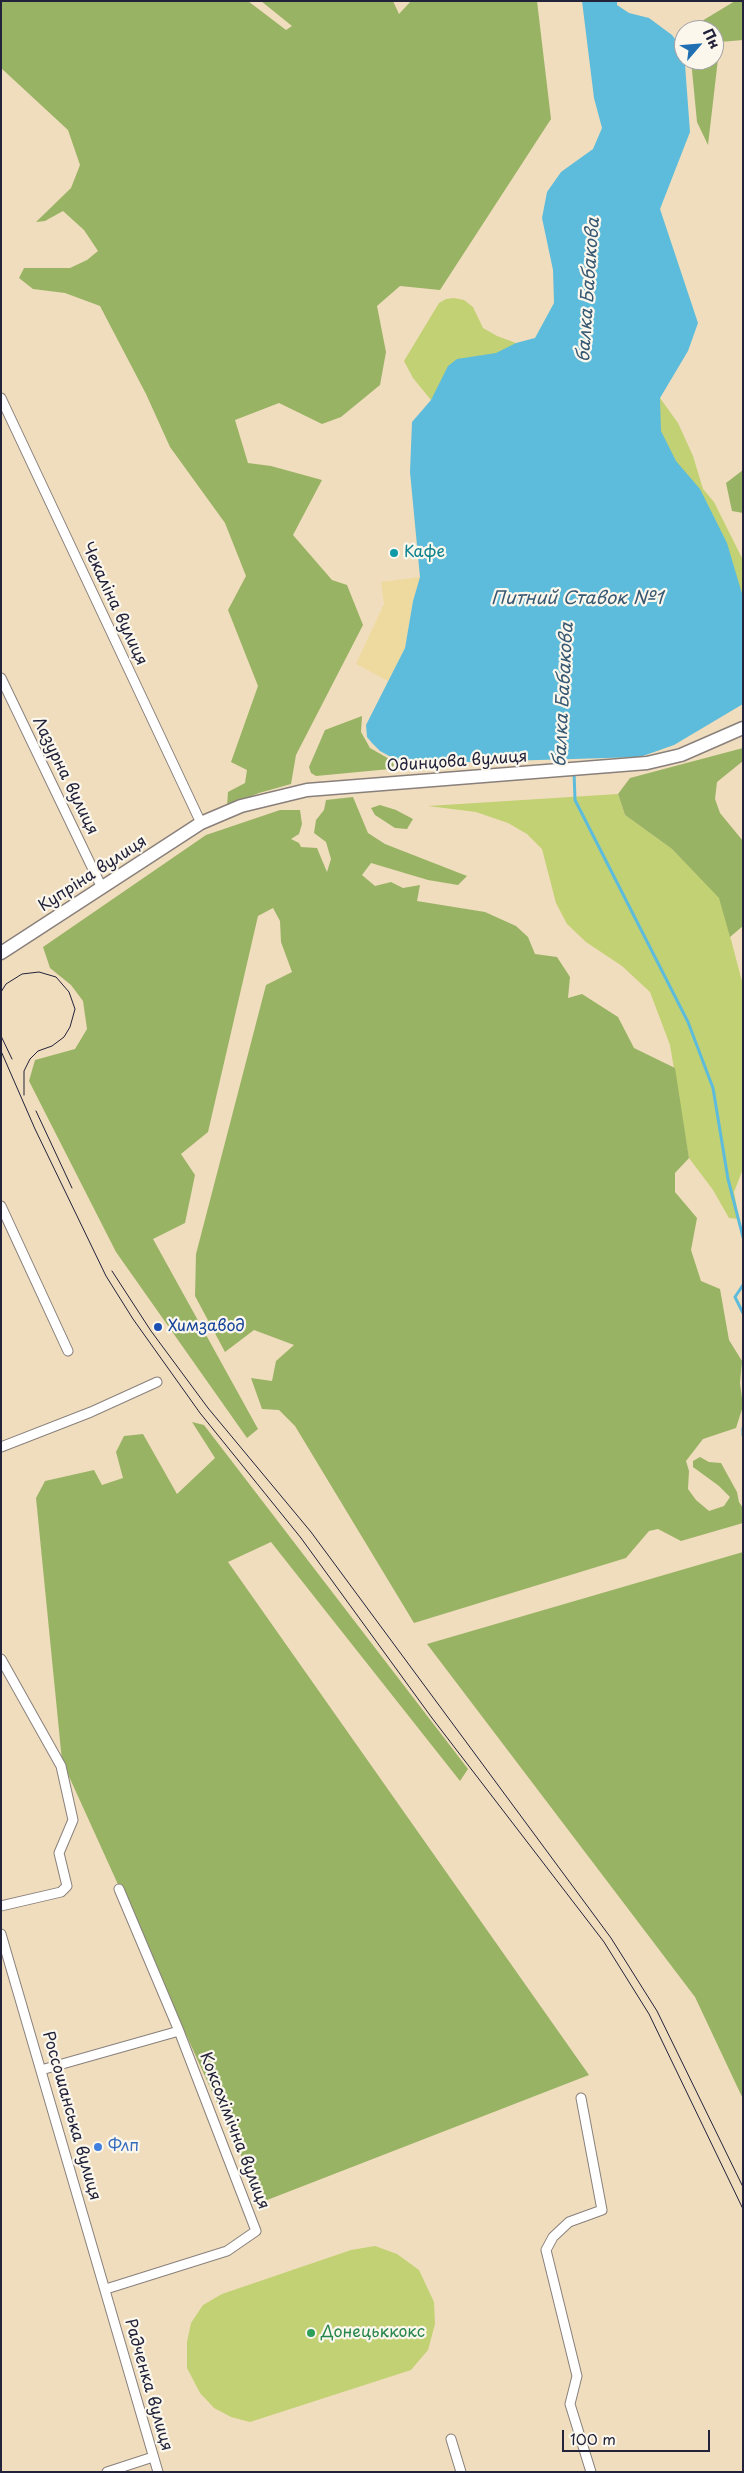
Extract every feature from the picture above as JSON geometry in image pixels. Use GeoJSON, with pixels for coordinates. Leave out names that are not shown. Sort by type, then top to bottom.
{"type":"FeatureCollection","features":[{"type":"Feature","properties":{"kind":"main road","name":"Одинцова вулиця"},"geometry":{"type":"LineString","coordinates":[[201,823],[241,806],[307,790],[647,764],[680,755],[743,728]]}},
{"type":"Feature","properties":{"kind":"main road","name":"Купріна вулиця"},"geometry":{"type":"LineString","coordinates":[[1,953],[201,823]]}},
{"type":"Feature","properties":{"kind":"street","name":"Чекаліна вулиця"},"geometry":{"type":"LineString","coordinates":[[1,398],[201,823]]}},
{"type":"Feature","properties":{"kind":"street","name":"Лазурна вулиця"},"geometry":{"type":"LineString","coordinates":[[1,678],[102,888]]}},
{"type":"Feature","properties":{"kind":"street"},"geometry":{"type":"LineString","coordinates":[[1,1206],[68,1350]]}},
{"type":"Feature","properties":{"kind":"street"},"geometry":{"type":"LineString","coordinates":[[1,1447],[91,1412],[156,1382]]}},
{"type":"Feature","properties":{"kind":"street"},"geometry":{"type":"LineString","coordinates":[[1,1659],[61,1766],[72,1820],[59,1853],[67,1886],[61,1892],[1,1906]]}},
{"type":"Feature","properties":{"kind":"street","name":"Коксохімічна вулиця"},"geometry":{"type":"LineString","coordinates":[[106,2289],[227,2251],[256,2231],[179,2031],[119,1889]]}},
{"type":"Feature","properties":{"kind":"street","name":"Россошанська вулиця"},"geometry":{"type":"LineString","coordinates":[[1,1934],[5,1966],[41,2070],[111,2307]]}},
{"type":"Feature","properties":{"kind":"street"},"geometry":{"type":"LineString","coordinates":[[41,2070],[179,2031]]}},
{"type":"Feature","properties":{"kind":"street"},"geometry":{"type":"LineString","coordinates":[[581,2098],[602,2210],[569,2222],[553,2237],[546,2250],[577,2376],[570,2404],[591,2472]]}},
{"type":"Feature","properties":{"kind":"street","name":"Радченка вулиця"},"geometry":{"type":"LineString","coordinates":[[111,2307],[158,2472]]}},
{"type":"Feature","properties":{"kind":"street"},"geometry":{"type":"LineString","coordinates":[[451,2439],[461,2472]]}},
{"type":"Feature","properties":{"kind":"street"},"geometry":{"type":"LineString","coordinates":[[107,2472],[153,2457]]}},
{"type":"Feature","properties":{"kind":"green space"},"geometry":{"type":"Polygon","coordinates":[[[1,1],[248,1],[286,30],[292,26],[261,1],[393,1],[399,14],[411,1],[537,1],[551,119],[440,290],[400,286],[377,306],[386,352],[380,385],[341,417],[322,424],[279,403],[235,420],[248,463],[271,466],[322,480],[293,535],[332,580],[347,585],[363,625],[296,755],[291,784],[259,793],[227,806],[228,792],[245,783],[247,770],[231,762],[258,686],[228,610],[246,576],[225,523],[170,447],[146,394],[100,306],[65,293],[33,289],[19,278],[24,268],[70,268],[87,260],[98,251],[84,230],[63,211],[45,221],[36,222],[71,188],[80,165],[68,130],[1,68],[1,1]]]}},
{"type":"Feature","properties":{"kind":"green space"},"geometry":{"type":"Polygon","coordinates":[[[735,1],[743,1],[743,40],[724,42],[724,20],[704,20],[735,1]]]}},
{"type":"Feature","properties":{"kind":"green space"},"geometry":{"type":"Polygon","coordinates":[[[692,70],[717,70],[708,145],[697,122],[692,70]]]}},
{"type":"Feature","properties":{"kind":"green space"},"geometry":{"type":"Polygon","coordinates":[[[446,299],[464,300],[473,307],[483,328],[516,343],[512,352],[431,400],[413,378],[404,361],[439,303],[446,299]]]}},
{"type":"Feature","properties":{"kind":"green space"},"geometry":{"type":"Polygon","coordinates":[[[660,398],[678,423],[693,456],[703,489],[714,502],[743,560],[743,640],[644,424],[660,398]]]}},
{"type":"Feature","properties":{"kind":"green space"},"geometry":{"type":"Polygon","coordinates":[[[743,470],[743,513],[732,511],[726,483],[743,470]]]}},
{"type":"Feature","properties":{"kind":"green space"},"geometry":{"type":"Polygon","coordinates":[[[362,716],[361,732],[370,748],[391,760],[394,765],[390,769],[316,776],[311,773],[309,767],[325,730],[362,716]]]}},
{"type":"Feature","properties":{"kind":"green space"},"geometry":{"type":"Polygon","coordinates":[[[743,748],[743,761],[717,782],[715,799],[720,813],[743,841],[743,926],[730,937],[719,898],[672,849],[625,815],[618,794],[630,778],[743,748]]]}},
{"type":"Feature","properties":{"kind":"green space"},"geometry":{"type":"Polygon","coordinates":[[[618,794],[625,815],[672,849],[720,898],[743,985],[743,1169],[734,1192],[739,1219],[729,1218],[713,1190],[689,1158],[670,1045],[650,992],[622,966],[586,942],[567,924],[556,903],[542,849],[527,834],[508,823],[476,812],[428,806],[618,794]]]}},
{"type":"Feature","properties":{"kind":"green space"},"geometry":{"type":"Polygon","coordinates":[[[353,797],[368,833],[385,844],[467,876],[458,885],[428,880],[371,863],[362,875],[375,886],[391,882],[403,888],[420,885],[417,901],[485,912],[516,926],[528,937],[535,954],[557,957],[570,977],[568,998],[582,994],[618,1017],[634,1048],[675,1068],[689,1158],[675,1173],[675,1192],[697,1218],[691,1250],[701,1281],[720,1289],[729,1340],[742,1361],[740,1383],[743,1406],[736,1428],[703,1439],[686,1461],[689,1471],[688,1489],[696,1500],[709,1511],[724,1506],[730,1497],[719,1486],[693,1467],[693,1461],[700,1457],[709,1462],[721,1463],[737,1492],[739,1502],[743,1508],[743,1523],[681,1541],[658,1529],[649,1531],[626,1558],[414,1623],[295,1426],[279,1410],[262,1409],[251,1378],[272,1381],[276,1361],[294,1345],[254,1330],[225,1352],[195,1296],[196,1254],[266,985],[292,972],[281,942],[280,921],[273,908],[258,916],[208,1132],[181,1154],[195,1175],[185,1223],[153,1239],[258,1429],[247,1438],[116,1252],[29,1081],[35,1060],[75,1049],[87,1029],[83,1001],[71,985],[50,968],[43,947],[206,835],[280,810],[300,810],[302,824],[299,834],[291,839],[299,843],[301,847],[317,848],[327,872],[331,859],[326,842],[314,833],[316,820],[324,810],[326,800],[353,797]]]}},
{"type":"Feature","properties":{"kind":"green space"},"geometry":{"type":"Polygon","coordinates":[[[380,805],[396,810],[413,819],[407,829],[395,828],[375,815],[371,808],[380,805]]]}},
{"type":"Feature","properties":{"kind":"green space"},"geometry":{"type":"Polygon","coordinates":[[[192,1422],[204,1425],[468,1769],[460,1781],[271,1542],[228,1562],[589,2075],[262,2202],[62,1761],[36,1498],[45,1481],[94,1470],[102,1485],[123,1478],[116,1452],[124,1436],[143,1434],[177,1494],[215,1458],[192,1422]]]}},
{"type":"Feature","properties":{"kind":"green space"},"geometry":{"type":"Polygon","coordinates":[[[743,1552],[743,2099],[695,1997],[427,1644],[743,1552]]]}},
{"type":"Feature","properties":{"kind":"green space","name":"Донецьккокс"},"geometry":{"type":"Polygon","coordinates":[[[375,2246],[397,2254],[419,2270],[434,2302],[435,2324],[428,2350],[411,2370],[250,2422],[231,2417],[214,2408],[200,2393],[187,2368],[187,2342],[191,2323],[203,2305],[222,2294],[351,2250],[375,2246]]]}},
{"type":"Feature","properties":{"kind":"sand"},"geometry":{"type":"Polygon","coordinates":[[[420,577],[413,601],[405,648],[388,681],[356,664],[384,604],[381,582],[420,577]]]}},
{"type":"Feature","properties":{"kind":"water","name":"Питний Ставок №1"},"geometry":{"type":"Polygon","coordinates":[[[582,1],[617,1],[617,5],[629,13],[649,18],[672,35],[674,38],[674,70],[685,70],[690,132],[660,209],[698,323],[688,351],[660,398],[661,431],[676,461],[700,489],[727,543],[743,597],[743,704],[674,745],[640,757],[404,764],[380,751],[372,743],[367,737],[366,725],[405,648],[413,601],[420,577],[410,472],[412,422],[431,400],[448,366],[457,359],[496,353],[516,343],[535,338],[554,303],[553,270],[542,218],[547,192],[561,172],[593,149],[602,128],[594,98],[582,1]]]}},
{"type":"Feature","properties":{"kind":"waterway","name":"балка Бабакова"},"geometry":{"type":"LineString","coordinates":[[574,772],[575,800],[688,1022],[713,1088],[728,1179],[743,1237]]}},
{"type":"Feature","properties":{"kind":"waterway","name":"балка Бабакова"},"geometry":{"type":"LineString","coordinates":[[743,1285],[735,1297],[743,1313]]}},
{"type":"Feature","properties":{"kind":"waterway","name":"балка Бабакова"},"geometry":{"type":"LineString","coordinates":[[743,1428],[743,1435]]}},
{"type":"Feature","properties":{"kind":"tram line"},"geometry":{"type":"LineString","coordinates":[[1,992],[6,984],[22,974],[39,972],[56,977],[69,992],[75,1009],[70,1027],[64,1037],[52,1046],[38,1051],[30,1059],[24,1071],[24,1095]]}},
{"type":"Feature","properties":{"kind":"tram line"},"geometry":{"type":"LineString","coordinates":[[1,1036],[12,1059]]}},
{"type":"Feature","properties":{"kind":"tram line"},"geometry":{"type":"LineString","coordinates":[[1,1051],[35,1129],[106,1276],[133,1319],[200,1413],[301,1538],[432,1718],[604,1942],[649,2014],[743,2209]]}},
{"type":"Feature","properties":{"kind":"tram line"},"geometry":{"type":"LineString","coordinates":[[36,1111],[72,1188]]}},
{"type":"Feature","properties":{"kind":"tram line"},"geometry":{"type":"LineString","coordinates":[[112,1271],[151,1331],[208,1408],[311,1532],[611,1938],[657,2011],[743,2187]]}},
{"type":"Feature","properties":{"kind":"place","name":"Кафе"},"geometry":{"type":"Point","coordinates":[394,553]}},
{"type":"Feature","properties":{"kind":"place","name":"Химзавод"},"geometry":{"type":"Point","coordinates":[158,1327]}},
{"type":"Feature","properties":{"kind":"place","name":"Флп"},"geometry":{"type":"Point","coordinates":[98,2147]}},
{"type":"Feature","properties":{"kind":"place","name":"Донецьккокс"},"geometry":{"type":"Point","coordinates":[311,2333]}}]}
